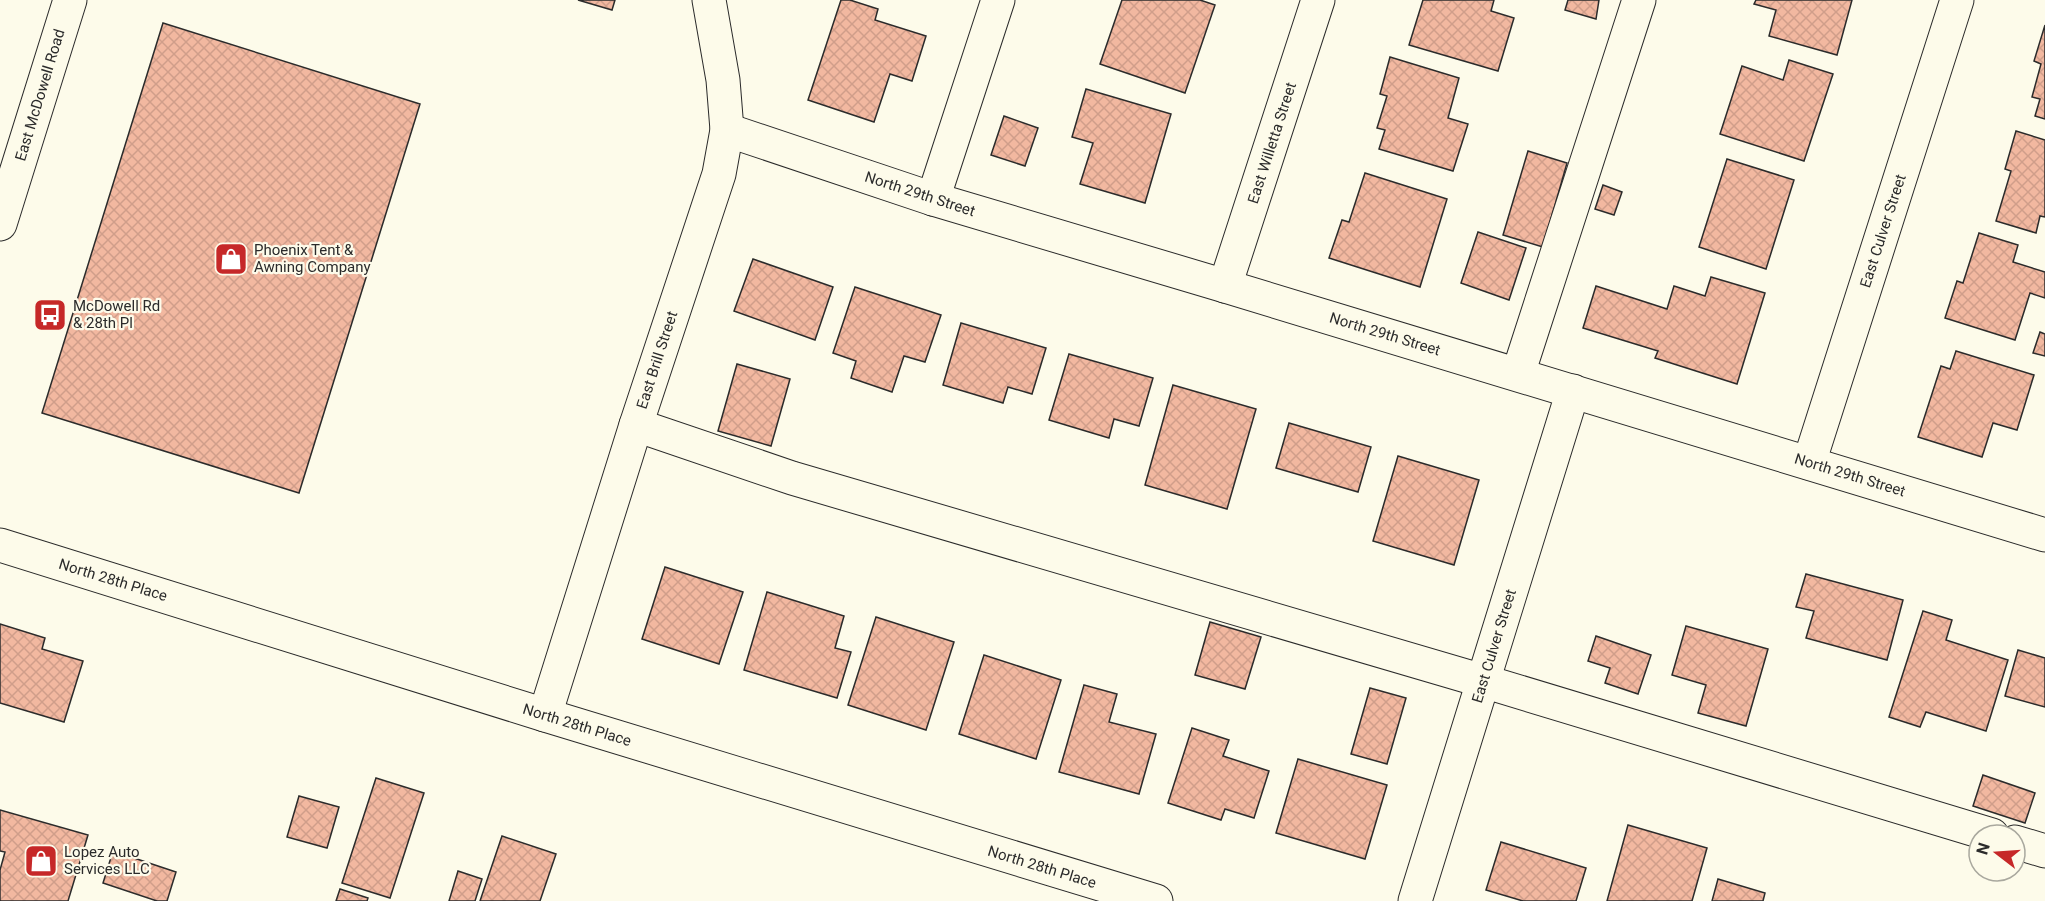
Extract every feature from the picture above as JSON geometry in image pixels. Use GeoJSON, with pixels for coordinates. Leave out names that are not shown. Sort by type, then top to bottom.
{"type":"FeatureCollection","features":[{"type":"Feature","properties":{"kind":"street","name":"East McDowell Road"},"geometry":{"type":"LineString","coordinates":[[0,224],[70,0]]}},
{"type":"Feature","properties":{"kind":"street","name":"East Brill Street"},"geometry":{"type":"LineString","coordinates":[[545,716],[636,425],[719,174],[727,130],[723,80],[709,0]]}},
{"type":"Feature","properties":{"kind":"street"},"geometry":{"type":"LineString","coordinates":[[933,199],[998,0]]}},
{"type":"Feature","properties":{"kind":"street","name":"East Willetta Street"},"geometry":{"type":"LineString","coordinates":[[1225,286],[1318,0]]}},
{"type":"Feature","properties":{"kind":"street"},"geometry":{"type":"LineString","coordinates":[[1518,374],[1639,0]]}},
{"type":"Feature","properties":{"kind":"street","name":"East Culver Street"},"geometry":{"type":"LineString","coordinates":[[1809,463],[1957,0]]}},
{"type":"Feature","properties":{"kind":"street","name":"North 29th Street"},"geometry":{"type":"LineString","coordinates":[[727,130],[933,199],[2045,535]]}},
{"type":"Feature","properties":{"kind":"street","name":"East Culver Street"},"geometry":{"type":"LineString","coordinates":[[1415,901],[1573,391]]}},
{"type":"Feature","properties":{"kind":"street"},"geometry":{"type":"LineString","coordinates":[[636,425],[792,477],[1483,681],[1967,827]]}},
{"type":"Feature","properties":{"kind":"street","name":"North 28th Place"},"geometry":{"type":"LineString","coordinates":[[0,545],[545,716],[1156,901]]}},
{"type":"Feature","properties":{"kind":"street"},"geometry":{"type":"LineString","coordinates":[[2027,846],[2045,851]]}},
{"type":"Feature","properties":{"kind":"building"},"geometry":{"type":"Polygon","coordinates":[[[578,0],[615,0],[612,10],[578,0]]]}},
{"type":"Feature","properties":{"kind":"building"},"geometry":{"type":"Polygon","coordinates":[[[841,0],[850,0],[878,9],[875,20],[926,36],[912,81],[890,74],[874,122],[808,100],[841,0]]]}},
{"type":"Feature","properties":{"kind":"building"},"geometry":{"type":"Polygon","coordinates":[[[1122,0],[1200,0],[1215,5],[1185,93],[1100,64],[1122,0]]]}},
{"type":"Feature","properties":{"kind":"building"},"geometry":{"type":"Polygon","coordinates":[[[1423,0],[1494,0],[1491,11],[1514,18],[1498,71],[1409,45],[1423,0]]]}},
{"type":"Feature","properties":{"kind":"building"},"geometry":{"type":"Polygon","coordinates":[[[1568,0],[1599,0],[1596,19],[1565,10],[1568,0]]]}},
{"type":"Feature","properties":{"kind":"building"},"geometry":{"type":"Polygon","coordinates":[[[1756,0],[1852,0],[1837,55],[1769,36],[1776,10],[1754,4],[1756,0]]]}},
{"type":"Feature","properties":{"kind":"building","name":"Phoenix Tent & Awning Company"},"geometry":{"type":"Polygon","coordinates":[[[163,23],[420,104],[299,493],[42,413],[163,23]]]}},
{"type":"Feature","properties":{"kind":"building"},"geometry":{"type":"Polygon","coordinates":[[[2045,25],[2045,119],[2035,116],[2040,99],[2032,97],[2041,64],[2034,61],[2045,25]]]}},
{"type":"Feature","properties":{"kind":"building"},"geometry":{"type":"Polygon","coordinates":[[[1390,57],[1459,78],[1448,118],[1468,124],[1453,171],[1379,149],[1385,130],[1377,128],[1387,96],[1380,94],[1390,57]]]}},
{"type":"Feature","properties":{"kind":"building"},"geometry":{"type":"Polygon","coordinates":[[[1789,60],[1833,74],[1804,161],[1720,134],[1742,66],[1783,80],[1789,60]]]}},
{"type":"Feature","properties":{"kind":"building"},"geometry":{"type":"Polygon","coordinates":[[[1086,89],[1171,114],[1145,203],[1080,184],[1093,143],[1072,137],[1086,89]]]}},
{"type":"Feature","properties":{"kind":"building"},"geometry":{"type":"Polygon","coordinates":[[[1004,116],[1038,128],[1025,166],[991,155],[1004,116]]]}},
{"type":"Feature","properties":{"kind":"building"},"geometry":{"type":"Polygon","coordinates":[[[2016,131],[2045,140],[2045,217],[2040,216],[2036,233],[1996,221],[2011,171],[2005,169],[2016,131]]]}},
{"type":"Feature","properties":{"kind":"building"},"geometry":{"type":"Polygon","coordinates":[[[1528,151],[1567,163],[1543,247],[1503,235],[1528,151]]]}},
{"type":"Feature","properties":{"kind":"building"},"geometry":{"type":"Polygon","coordinates":[[[1727,159],[1794,180],[1766,269],[1699,247],[1727,159]]]}},
{"type":"Feature","properties":{"kind":"building"},"geometry":{"type":"Polygon","coordinates":[[[1365,173],[1447,199],[1420,287],[1329,258],[1342,220],[1349,222],[1365,173]]]}},
{"type":"Feature","properties":{"kind":"building"},"geometry":{"type":"Polygon","coordinates":[[[1603,185],[1622,192],[1614,215],[1595,209],[1603,185]]]}},
{"type":"Feature","properties":{"kind":"building"},"geometry":{"type":"Polygon","coordinates":[[[1478,232],[1526,248],[1509,300],[1461,283],[1478,232]]]}},
{"type":"Feature","properties":{"kind":"building"},"geometry":{"type":"Polygon","coordinates":[[[1979,233],[2018,245],[2013,262],[2045,272],[2045,298],[2030,293],[2015,340],[1945,318],[1957,281],[1963,283],[1979,233]]]}},
{"type":"Feature","properties":{"kind":"building"},"geometry":{"type":"Polygon","coordinates":[[[753,259],[833,287],[815,340],[734,311],[753,259]]]}},
{"type":"Feature","properties":{"kind":"building"},"geometry":{"type":"Polygon","coordinates":[[[1711,277],[1765,293],[1737,384],[1655,358],[1658,351],[1583,328],[1596,286],[1667,309],[1674,286],[1705,296],[1711,277]]]}},
{"type":"Feature","properties":{"kind":"building"},"geometry":{"type":"Polygon","coordinates":[[[855,287],[941,315],[925,362],[904,356],[892,392],[851,378],[856,361],[833,353],[855,287]]]}},
{"type":"Feature","properties":{"kind":"building"},"geometry":{"type":"Polygon","coordinates":[[[48,306],[56,308],[49,330],[41,327],[48,306]]]}},
{"type":"Feature","properties":{"kind":"building"},"geometry":{"type":"Polygon","coordinates":[[[961,323],[1046,348],[1032,394],[1008,387],[1003,403],[943,385],[961,323]]]}},
{"type":"Feature","properties":{"kind":"building"},"geometry":{"type":"Polygon","coordinates":[[[2040,332],[2045,334],[2045,356],[2033,353],[2040,332]]]}},
{"type":"Feature","properties":{"kind":"building"},"geometry":{"type":"Polygon","coordinates":[[[1956,351],[2034,375],[2017,430],[1993,423],[1982,457],[1918,437],[1941,366],[1950,369],[1956,351]]]}},
{"type":"Feature","properties":{"kind":"building"},"geometry":{"type":"Polygon","coordinates":[[[1069,354],[1153,378],[1139,426],[1114,419],[1109,438],[1049,420],[1069,354]]]}},
{"type":"Feature","properties":{"kind":"building"},"geometry":{"type":"Polygon","coordinates":[[[737,364],[790,379],[771,446],[718,431],[737,364]]]}},
{"type":"Feature","properties":{"kind":"building"},"geometry":{"type":"Polygon","coordinates":[[[1173,385],[1256,409],[1227,509],[1145,485],[1173,385]]]}},
{"type":"Feature","properties":{"kind":"building"},"geometry":{"type":"Polygon","coordinates":[[[1289,423],[1371,447],[1358,492],[1276,468],[1289,423]]]}},
{"type":"Feature","properties":{"kind":"building"},"geometry":{"type":"Polygon","coordinates":[[[1398,456],[1479,480],[1454,565],[1373,541],[1398,456]]]}},
{"type":"Feature","properties":{"kind":"building"},"geometry":{"type":"Polygon","coordinates":[[[665,567],[743,592],[719,664],[642,639],[665,567]]]}},
{"type":"Feature","properties":{"kind":"building"},"geometry":{"type":"Polygon","coordinates":[[[1806,574],[1903,600],[1887,660],[1806,638],[1814,611],[1796,607],[1806,574]]]}},
{"type":"Feature","properties":{"kind":"building"},"geometry":{"type":"Polygon","coordinates":[[[767,592],[844,616],[835,648],[851,652],[837,698],[744,670],[767,592]]]}},
{"type":"Feature","properties":{"kind":"building"},"geometry":{"type":"Polygon","coordinates":[[[1923,611],[1952,620],[1946,640],[2008,660],[1986,731],[1926,712],[1920,727],[1889,717],[1923,611]]]}},
{"type":"Feature","properties":{"kind":"building"},"geometry":{"type":"Polygon","coordinates":[[[876,617],[954,642],[926,730],[848,705],[876,617]]]}},
{"type":"Feature","properties":{"kind":"building"},"geometry":{"type":"Polygon","coordinates":[[[1210,622],[1261,637],[1245,689],[1195,675],[1210,622]]]}},
{"type":"Feature","properties":{"kind":"building"},"geometry":{"type":"Polygon","coordinates":[[[0,624],[45,638],[42,649],[83,661],[64,722],[0,703],[0,624]]]}},
{"type":"Feature","properties":{"kind":"building"},"geometry":{"type":"Polygon","coordinates":[[[1686,626],[1768,649],[1746,726],[1698,713],[1706,685],[1672,675],[1686,626]]]}},
{"type":"Feature","properties":{"kind":"building"},"geometry":{"type":"Polygon","coordinates":[[[1596,636],[1651,655],[1638,694],[1605,683],[1610,668],[1588,661],[1596,636]]]}},
{"type":"Feature","properties":{"kind":"building"},"geometry":{"type":"Polygon","coordinates":[[[2018,650],[2045,658],[2045,707],[2005,696],[2018,650]]]}},
{"type":"Feature","properties":{"kind":"building"},"geometry":{"type":"Polygon","coordinates":[[[984,655],[1061,680],[1036,759],[959,734],[984,655]]]}},
{"type":"Feature","properties":{"kind":"building"},"geometry":{"type":"Polygon","coordinates":[[[1084,685],[1117,694],[1109,722],[1156,734],[1139,794],[1059,772],[1084,685]]]}},
{"type":"Feature","properties":{"kind":"building"},"geometry":{"type":"Polygon","coordinates":[[[1370,688],[1406,698],[1387,764],[1351,754],[1370,688]]]}},
{"type":"Feature","properties":{"kind":"building"},"geometry":{"type":"Polygon","coordinates":[[[1192,728],[1229,740],[1223,756],[1269,771],[1254,818],[1225,809],[1221,820],[1168,803],[1192,728]]]}},
{"type":"Feature","properties":{"kind":"building"},"geometry":{"type":"Polygon","coordinates":[[[1298,759],[1387,785],[1365,859],[1276,833],[1298,759]]]}},
{"type":"Feature","properties":{"kind":"building"},"geometry":{"type":"Polygon","coordinates":[[[1983,775],[2035,793],[2025,823],[1973,806],[1983,775]]]}},
{"type":"Feature","properties":{"kind":"building"},"geometry":{"type":"Polygon","coordinates":[[[376,778],[424,793],[390,898],[342,883],[376,778]]]}},
{"type":"Feature","properties":{"kind":"building"},"geometry":{"type":"Polygon","coordinates":[[[299,796],[339,807],[327,848],[287,837],[299,796]]]}},
{"type":"Feature","properties":{"kind":"building","name":"Lopez Auto Services LLC"},"geometry":{"type":"Polygon","coordinates":[[[0,810],[88,835],[68,901],[0,901],[0,870],[5,852],[0,851],[0,810]]]}},
{"type":"Feature","properties":{"kind":"building"},"geometry":{"type":"Polygon","coordinates":[[[1628,825],[1707,848],[1692,901],[1607,901],[1628,825]]]}},
{"type":"Feature","properties":{"kind":"building"},"geometry":{"type":"Polygon","coordinates":[[[502,836],[556,854],[540,901],[480,901],[502,836]]]}},
{"type":"Feature","properties":{"kind":"building"},"geometry":{"type":"Polygon","coordinates":[[[1501,842],[1586,868],[1576,901],[1523,901],[1486,890],[1501,842]]]}},
{"type":"Feature","properties":{"kind":"building"},"geometry":{"type":"Polygon","coordinates":[[[113,851],[176,872],[167,901],[157,901],[103,883],[113,851]]]}},
{"type":"Feature","properties":{"kind":"building"},"geometry":{"type":"Polygon","coordinates":[[[458,871],[482,879],[475,901],[449,901],[458,871]]]}},
{"type":"Feature","properties":{"kind":"building"},"geometry":{"type":"Polygon","coordinates":[[[1718,879],[1765,893],[1763,901],[1712,901],[1718,879]]]}},
{"type":"Feature","properties":{"kind":"building"},"geometry":{"type":"Polygon","coordinates":[[[340,889],[368,898],[367,901],[336,901],[340,889]]]}},
{"type":"Feature","properties":{"kind":"place","name":"Phoenix Tent & Awning Company"},"geometry":{"type":"Point","coordinates":[231,259]}},
{"type":"Feature","properties":{"kind":"place","name":"McDowell Rd & 28th Pl"},"geometry":{"type":"Point","coordinates":[50,315]}},
{"type":"Feature","properties":{"kind":"place","name":"Lopez Auto Services LLC"},"geometry":{"type":"Point","coordinates":[41,861]}}]}
